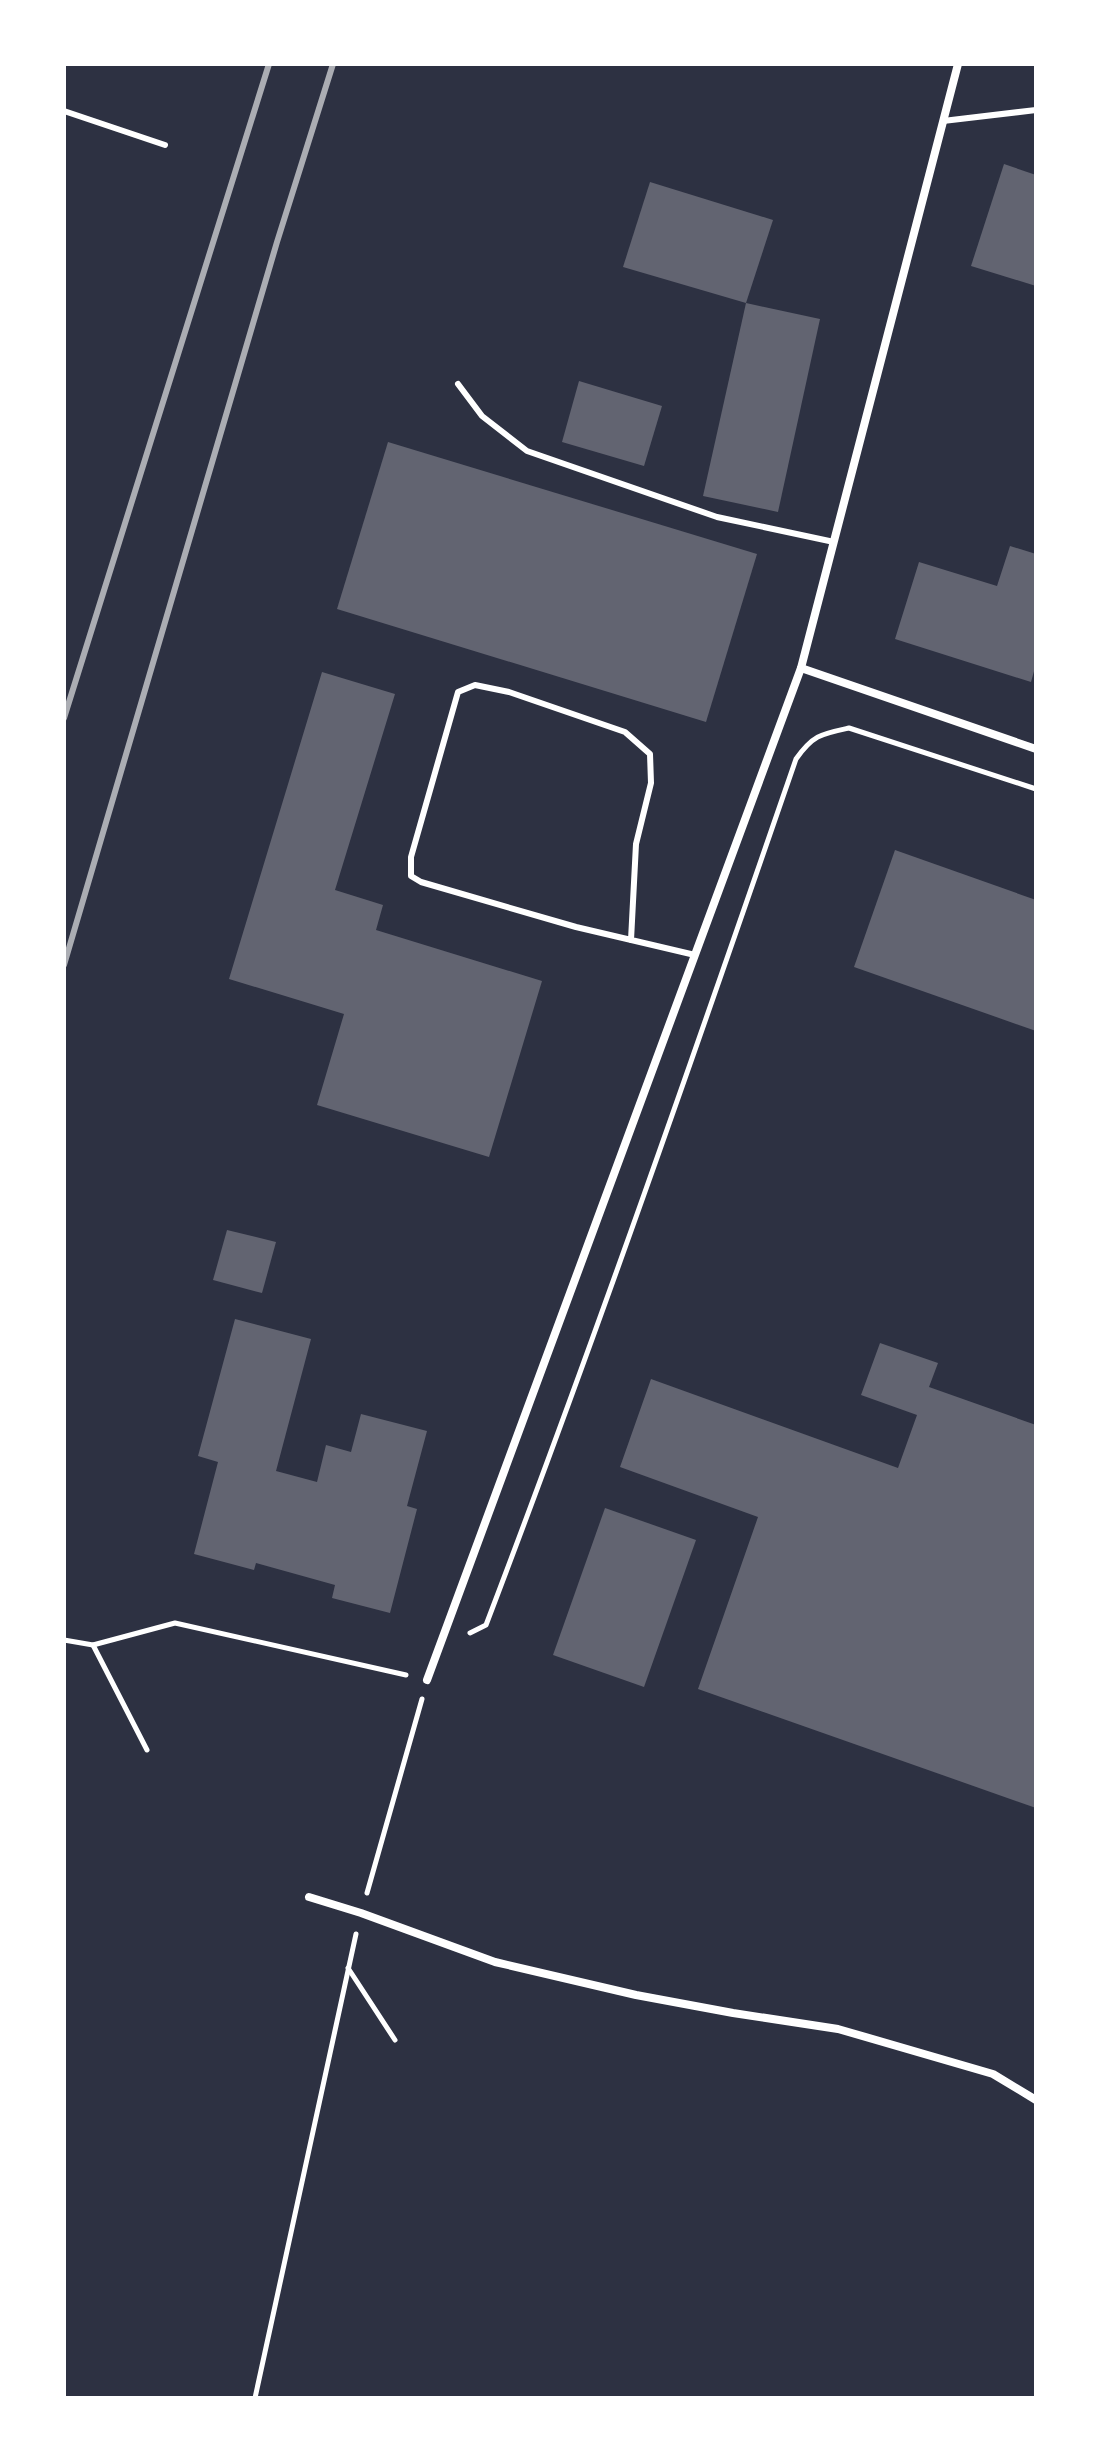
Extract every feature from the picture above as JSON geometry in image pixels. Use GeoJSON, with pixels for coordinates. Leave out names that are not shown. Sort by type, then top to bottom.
{"type":"FeatureCollection","features":[{"type":"Feature","properties":{"kind":"street"},"geometry":{"type":"LineString","coordinates":[[427,1680],[801,668],[958,64]]}},
{"type":"Feature","properties":{"kind":"street"},"geometry":{"type":"LineString","coordinates":[[801,668],[1036,749]]}},
{"type":"Feature","properties":{"kind":"street"},"geometry":{"type":"LineString","coordinates":[[309,1897],[495,1962],[636,1995],[838,2029],[993,2074],[1036,2100]]}},
{"type":"Feature","properties":{"kind":"lane"},"geometry":{"type":"LineString","coordinates":[[943,121],[1036,110]]}},
{"type":"Feature","properties":{"kind":"lane"},"geometry":{"type":"LineString","coordinates":[[64,111],[165,145]]}},
{"type":"Feature","properties":{"kind":"lane"},"geometry":{"type":"LineString","coordinates":[[458,384],[482,416],[527,451],[717,517],[834,542]]}},
{"type":"Feature","properties":{"kind":"lane"},"geometry":{"type":"LineString","coordinates":[[631,940],[636,844],[651,783],[650,754],[625,732],[509,692],[475,685],[458,692],[411,857],[411,876],[435,886],[576,927],[631,940],[695,955]]}},
{"type":"Feature","properties":{"kind":"path"},"geometry":{"type":"LineString","coordinates":[[439,1648],[486,1625],[646,1193],[796,759],[809,742],[830,732],[849,728],[1036,789]]}},
{"type":"Feature","properties":{"kind":"path"},"geometry":{"type":"LineString","coordinates":[[64,1640],[93,1645],[175,1623],[427,1680],[361,1913],[255,2398]]}},
{"type":"Feature","properties":{"kind":"path"},"geometry":{"type":"LineString","coordinates":[[93,1645],[147,1750]]}},
{"type":"Feature","properties":{"kind":"path"},"geometry":{"type":"LineString","coordinates":[[348,1968],[395,2040]]}},
{"type":"Feature","properties":{"kind":"building"},"geometry":{"type":"Polygon","coordinates":[[[1004,164],[1036,175],[1036,286],[971,266],[1004,164]]]}},
{"type":"Feature","properties":{"kind":"building"},"geometry":{"type":"Polygon","coordinates":[[[650,182],[773,220],[746,303],[623,267],[650,182]]]}},
{"type":"Feature","properties":{"kind":"building"},"geometry":{"type":"Polygon","coordinates":[[[746,303],[820,319],[778,512],[703,496],[746,303]]]}},
{"type":"Feature","properties":{"kind":"building"},"geometry":{"type":"Polygon","coordinates":[[[579,381],[662,406],[644,466],[562,442],[579,381]]]}},
{"type":"Feature","properties":{"kind":"building"},"geometry":{"type":"Polygon","coordinates":[[[388,442],[757,554],[706,722],[337,609],[388,442]]]}},
{"type":"Feature","properties":{"kind":"building"},"geometry":{"type":"Polygon","coordinates":[[[1010,546],[1036,554],[1036,664],[1031,682],[895,639],[919,562],[997,586],[1010,546]]]}},
{"type":"Feature","properties":{"kind":"building"},"geometry":{"type":"Polygon","coordinates":[[[322,672],[395,694],[335,890],[383,905],[376,930],[542,981],[489,1157],[317,1105],[344,1014],[229,979],[322,672]]]}},
{"type":"Feature","properties":{"kind":"building"},"geometry":{"type":"Polygon","coordinates":[[[895,850],[1036,900],[1036,1031],[854,967],[895,850]]]}},
{"type":"Feature","properties":{"kind":"building"},"geometry":{"type":"Polygon","coordinates":[[[227,1230],[276,1242],[262,1293],[213,1280],[227,1230]]]}},
{"type":"Feature","properties":{"kind":"building"},"geometry":{"type":"Polygon","coordinates":[[[235,1319],[311,1339],[276,1471],[317,1482],[326,1445],[351,1452],[361,1414],[427,1431],[407,1506],[417,1509],[390,1613],[332,1598],[335,1585],[256,1563],[254,1570],[194,1554],[218,1462],[198,1456],[235,1319]]]}},
{"type":"Feature","properties":{"kind":"building"},"geometry":{"type":"Polygon","coordinates":[[[880,1343],[938,1363],[929,1387],[1036,1425],[1036,1808],[698,1689],[758,1517],[620,1467],[651,1379],[898,1468],[917,1415],[861,1395],[880,1343]]]}},
{"type":"Feature","properties":{"kind":"building"},"geometry":{"type":"Polygon","coordinates":[[[605,1508],[696,1540],[644,1687],[553,1655],[605,1508]]]}},
{"type":"Feature","properties":{"kind":"railway"},"geometry":{"type":"LineString","coordinates":[[64,718],[269,64]]}},
{"type":"Feature","properties":{"kind":"railway"},"geometry":{"type":"LineString","coordinates":[[64,965],[277,242],[333,64]]}}]}
